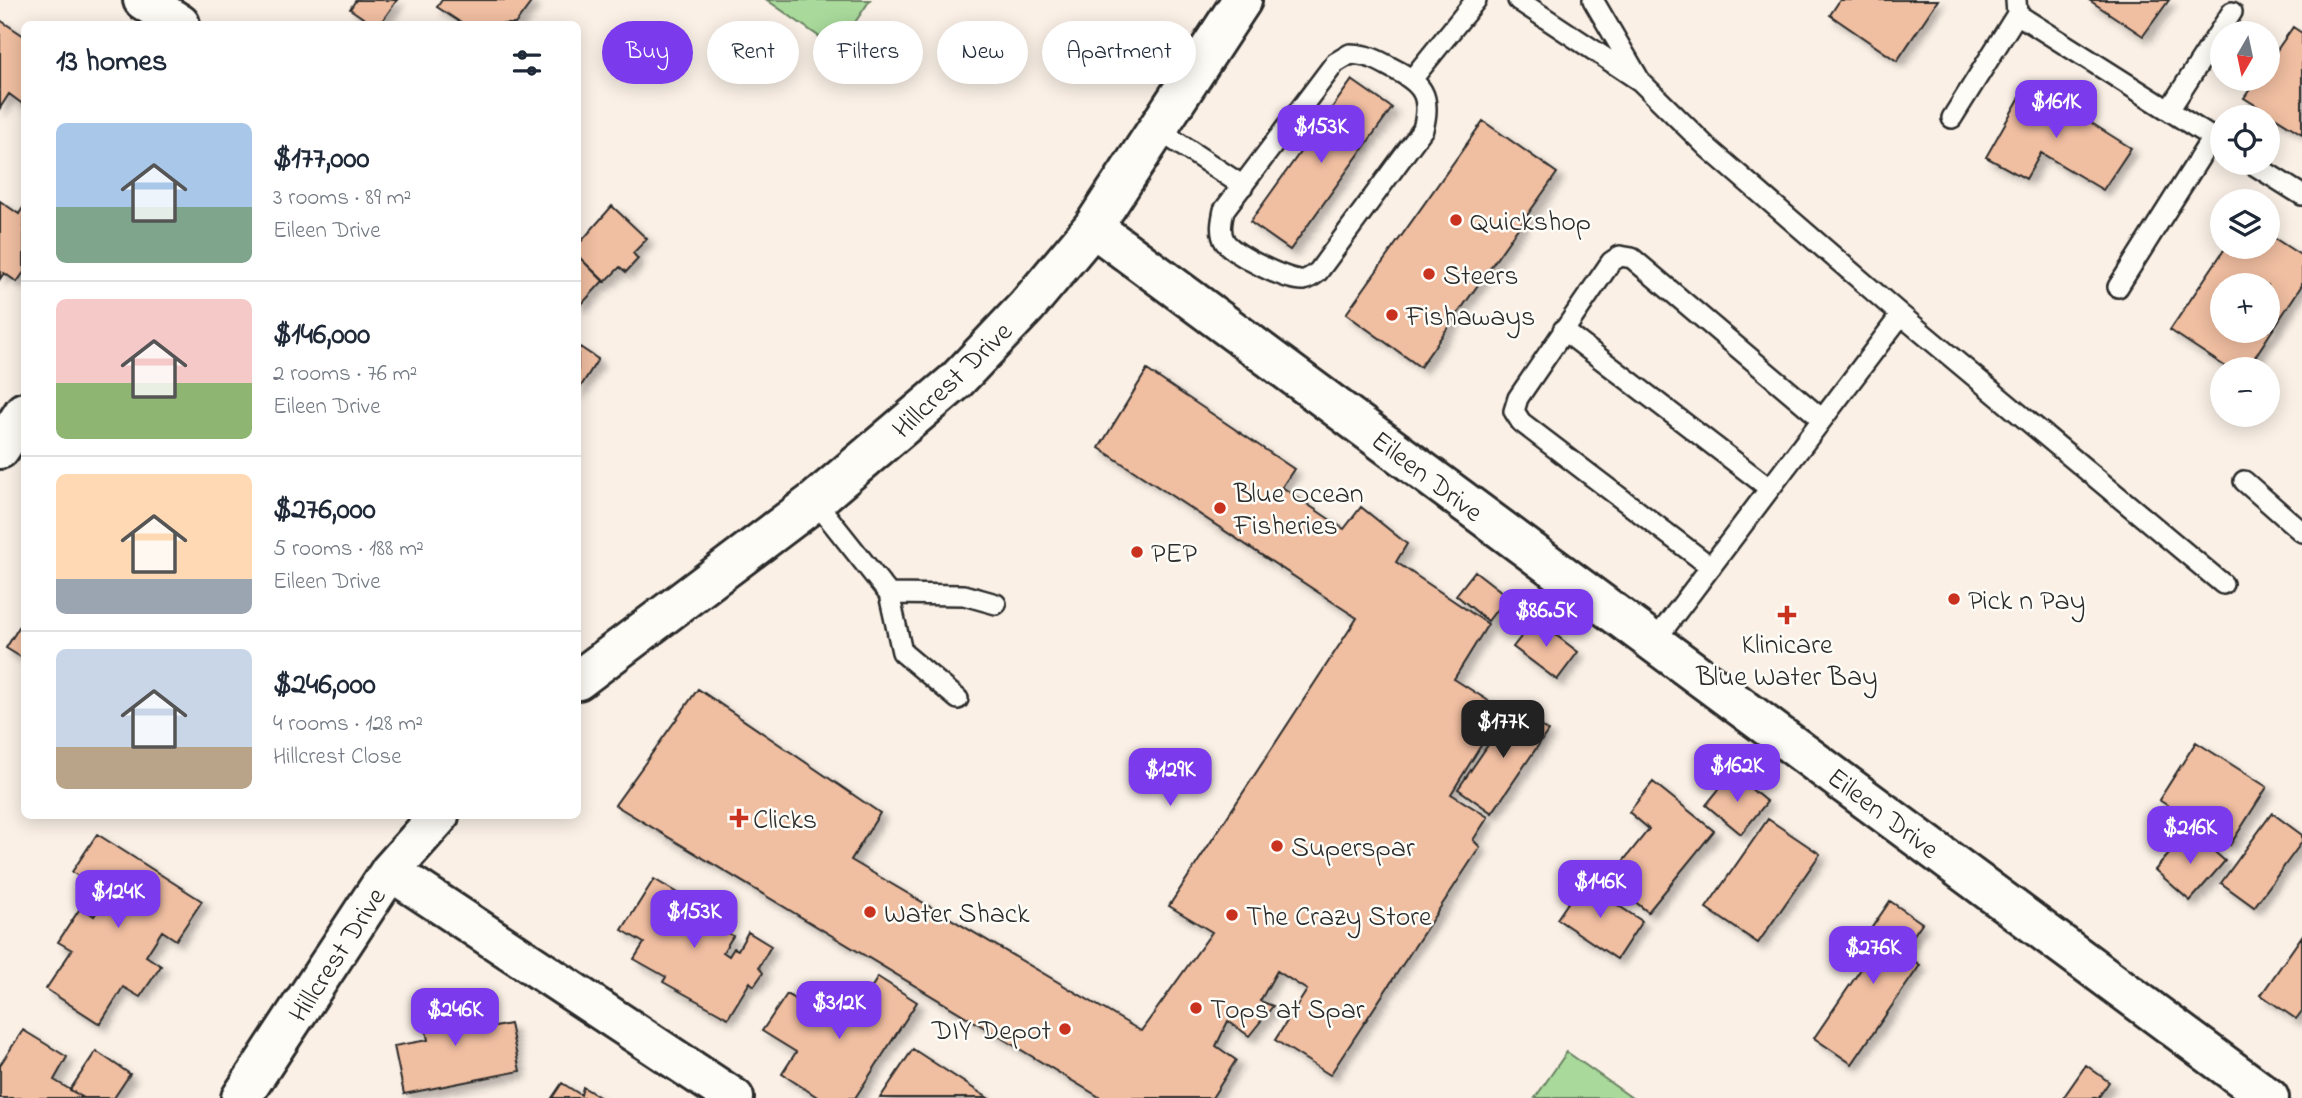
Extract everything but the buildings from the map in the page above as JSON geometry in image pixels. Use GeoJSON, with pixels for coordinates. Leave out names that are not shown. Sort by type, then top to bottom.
{"type":"FeatureCollection","features":[{"type":"Feature","properties":{"kind":"street"},"geometry":{"type":"LineString","coordinates":[[143,0],[175,21]]}},
{"type":"Feature","properties":{"kind":"street","name":"Hillcrest Drive"},"geometry":{"type":"LineString","coordinates":[[581,678],[816,501],[956,381],[1027,306],[1093,226],[1242,0]]}},
{"type":"Feature","properties":{"kind":"street","name":"Eileen Drive"},"geometry":{"type":"LineString","coordinates":[[1093,226],[2269,1098]]}},
{"type":"Feature","properties":{"kind":"street"},"geometry":{"type":"LineString","coordinates":[[0,449],[21,417]]}},
{"type":"Feature","properties":{"kind":"street","name":"Hillcrest Drive"},"geometry":{"type":"LineString","coordinates":[[241,1098],[390,871],[436,819]]}},
{"type":"Feature","properties":{"kind":"street"},"geometry":{"type":"LineString","coordinates":[[390,871],[734,1098]]}},
{"type":"Feature","properties":{"kind":"lane"},"geometry":{"type":"LineString","coordinates":[[1413,78],[1476,0]]}},
{"type":"Feature","properties":{"kind":"lane"},"geometry":{"type":"LineString","coordinates":[[1518,0],[1640,81],[1707,148],[1901,315],[2223,584]]}},
{"type":"Feature","properties":{"kind":"lane"},"geometry":{"type":"LineString","coordinates":[[1593,0],[1640,81]]}},
{"type":"Feature","properties":{"kind":"lane"},"geometry":{"type":"LineString","coordinates":[[1952,118],[2017,7],[2210,136]]}},
{"type":"Feature","properties":{"kind":"lane"},"geometry":{"type":"LineString","coordinates":[[2169,110],[2232,12]]}},
{"type":"Feature","properties":{"kind":"lane"},"geometry":{"type":"LineString","coordinates":[[1350,54],[1367,55],[1413,78],[1424,94],[1428,111],[1423,129],[1318,272],[1306,280],[1290,279],[1239,253],[1225,241],[1221,225],[1224,209],[1335,63],[1350,54]]}},
{"type":"Feature","properties":{"kind":"lane"},"geometry":{"type":"LineString","coordinates":[[1157,129],[1243,186]]}},
{"type":"Feature","properties":{"kind":"lane"},"geometry":{"type":"LineString","coordinates":[[2118,287],[2210,151]]}},
{"type":"Feature","properties":{"kind":"lane"},"geometry":{"type":"LineString","coordinates":[[2270,175],[2302,195]]}},
{"type":"Feature","properties":{"kind":"lane"},"geometry":{"type":"LineString","coordinates":[[1712,567],[1521,422],[1514,411],[1518,398],[1611,262],[1620,256],[1632,258],[1822,419]]}},
{"type":"Feature","properties":{"kind":"lane"},"geometry":{"type":"LineString","coordinates":[[1654,642],[1901,315]]}},
{"type":"Feature","properties":{"kind":"lane"},"geometry":{"type":"LineString","coordinates":[[1563,330],[1769,488]]}},
{"type":"Feature","properties":{"kind":"lane"},"geometry":{"type":"LineString","coordinates":[[2244,481],[2302,532]]}},
{"type":"Feature","properties":{"kind":"lane"},"geometry":{"type":"LineString","coordinates":[[816,501],[889,594],[902,652],[958,699]]}},
{"type":"Feature","properties":{"kind":"lane"},"geometry":{"type":"LineString","coordinates":[[889,594],[964,595],[996,604]]}},
{"type":"Feature","properties":{"kind":"green space"},"geometry":{"type":"Polygon","coordinates":[[[767,0],[870,0],[856,21],[813,21],[813,32],[767,0]]]}},
{"type":"Feature","properties":{"kind":"green space"},"geometry":{"type":"Polygon","coordinates":[[[1567,1052],[1632,1098],[1535,1098],[1567,1052]]]}},
{"type":"Feature","properties":{"kind":"place","name":"Quickshop"},"geometry":{"type":"Point","coordinates":[1456,220]}},
{"type":"Feature","properties":{"kind":"place","name":"Steers"},"geometry":{"type":"Point","coordinates":[1429,274]}},
{"type":"Feature","properties":{"kind":"place","name":"Fishaways"},"geometry":{"type":"Point","coordinates":[1392,315]}},
{"type":"Feature","properties":{"kind":"place","name":"Blue Ocean Fisheries"},"geometry":{"type":"Point","coordinates":[1220,508]}},
{"type":"Feature","properties":{"kind":"place","name":"PEP"},"geometry":{"type":"Point","coordinates":[1137,552]}},
{"type":"Feature","properties":{"kind":"place","name":"Pick n Pay"},"geometry":{"type":"Point","coordinates":[1954,599]}},
{"type":"Feature","properties":{"kind":"place","name":"Klinicare Blue Water Bay"},"geometry":{"type":"Point","coordinates":[1787,615]}},
{"type":"Feature","properties":{"kind":"place","name":"Clicks"},"geometry":{"type":"Point","coordinates":[739,818]}},
{"type":"Feature","properties":{"kind":"place","name":"Superspar"},"geometry":{"type":"Point","coordinates":[1277,846]}},
{"type":"Feature","properties":{"kind":"place","name":"Water Shack"},"geometry":{"type":"Point","coordinates":[870,912]}},
{"type":"Feature","properties":{"kind":"place","name":"The Crazy Store"},"geometry":{"type":"Point","coordinates":[1232,915]}},
{"type":"Feature","properties":{"kind":"place","name":"Tops at Spar"},"geometry":{"type":"Point","coordinates":[1196,1008]}},
{"type":"Feature","properties":{"kind":"place","name":"DIY Depot"},"geometry":{"type":"Point","coordinates":[1065,1029]}}]}
